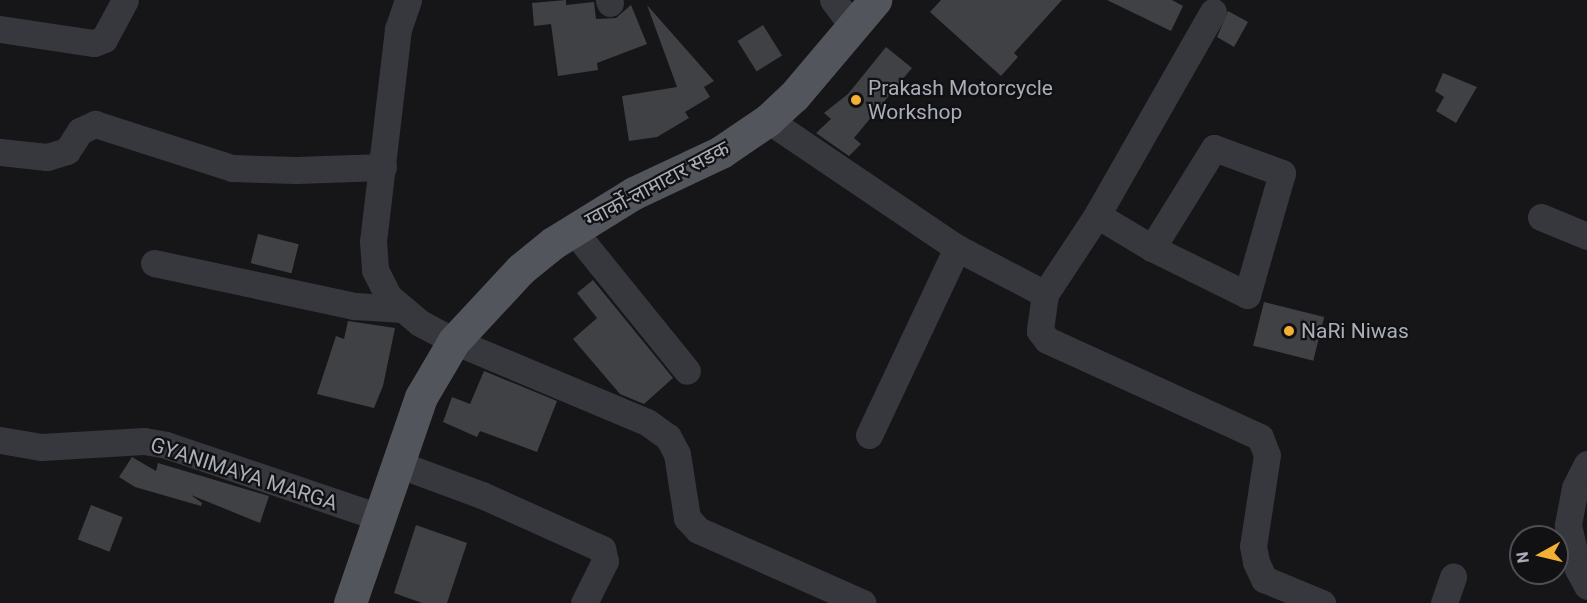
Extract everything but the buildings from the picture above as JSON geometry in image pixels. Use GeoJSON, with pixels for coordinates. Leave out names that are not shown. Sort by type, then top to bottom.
{"type":"FeatureCollection","features":[{"type":"Feature","properties":{"kind":"main road","name":"ग्वार्को-लामाटार सडक"},"geometry":{"type":"LineString","coordinates":[[350,603],[421,397],[454,341],[521,269],[573,230],[634,193],[720,152],[768,120],[855,28],[875,0]]}},
{"type":"Feature","properties":{"kind":"street"},"geometry":{"type":"LineString","coordinates":[[0,29],[94,43],[104,39],[125,0]]}},
{"type":"Feature","properties":{"kind":"street"},"geometry":{"type":"LineString","coordinates":[[408,0],[398,29],[373,241],[375,270],[388,296],[454,341],[647,422],[668,437],[677,454],[687,518],[698,530],[863,603]]}},
{"type":"Feature","properties":{"kind":"street"},"geometry":{"type":"LineString","coordinates":[[833,0],[855,28]]}},
{"type":"Feature","properties":{"kind":"street"},"geometry":{"type":"LineString","coordinates":[[1213,12],[1097,215],[1045,294],[1040,331],[1047,340],[1260,437],[1267,455],[1253,546],[1256,562],[1264,579],[1322,603]]}},
{"type":"Feature","properties":{"kind":"street"},"geometry":{"type":"LineString","coordinates":[[768,120],[957,248],[1045,294]]}},
{"type":"Feature","properties":{"kind":"street"},"geometry":{"type":"LineString","coordinates":[[0,152],[47,157],[67,151],[80,131],[95,124],[232,168],[383,166]]}},
{"type":"Feature","properties":{"kind":"street"},"geometry":{"type":"LineString","coordinates":[[1097,215],[1152,248],[1247,295],[1282,173],[1214,148],[1152,248]]}},
{"type":"Feature","properties":{"kind":"street"},"geometry":{"type":"LineString","coordinates":[[1541,217],[1587,236]]}},
{"type":"Feature","properties":{"kind":"street"},"geometry":{"type":"LineString","coordinates":[[573,230],[687,371]]}},
{"type":"Feature","properties":{"kind":"street"},"geometry":{"type":"LineString","coordinates":[[869,435],[957,248]]}},
{"type":"Feature","properties":{"kind":"street"},"geometry":{"type":"LineString","coordinates":[[154,263],[355,306],[404,309]]}},
{"type":"Feature","properties":{"kind":"street","name":"GYANIMAYA MARGA"},"geometry":{"type":"LineString","coordinates":[[0,440],[41,447],[144,441],[166,446],[379,517]]}},
{"type":"Feature","properties":{"kind":"street"},"geometry":{"type":"LineString","coordinates":[[398,464],[482,495],[602,549],[605,561],[590,601]]}},
{"type":"Feature","properties":{"kind":"street"},"geometry":{"type":"LineString","coordinates":[[1587,464],[1575,488],[1569,525],[1578,569],[1587,586]]}},
{"type":"Feature","properties":{"kind":"street"},"geometry":{"type":"LineString","coordinates":[[1444,603],[1453,577]]}},
{"type":"Feature","properties":{"kind":"place","name":"Prakash Motorcycle Workshop"},"geometry":{"type":"Point","coordinates":[856,100]}},
{"type":"Feature","properties":{"kind":"place","name":"NaRi Niwas"},"geometry":{"type":"Point","coordinates":[1289,331]}}]}
